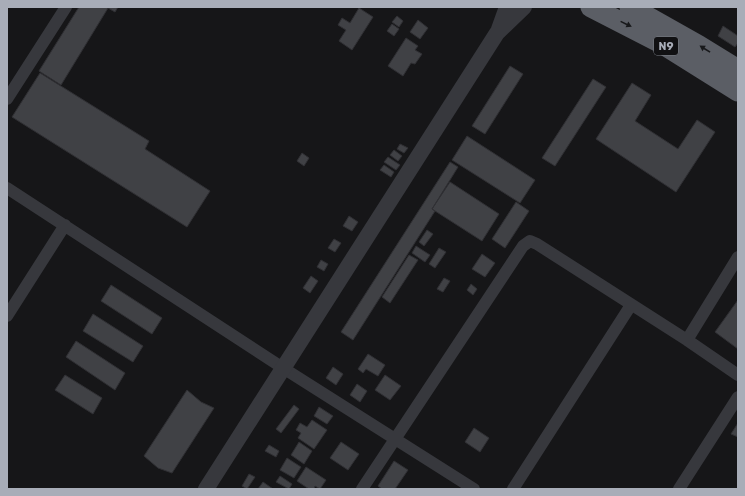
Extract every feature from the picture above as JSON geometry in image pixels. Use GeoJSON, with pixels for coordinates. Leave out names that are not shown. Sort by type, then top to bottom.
{"type":"FeatureCollection","features":[{"type":"Feature","properties":{"kind":"highway","name":"N9"},"geometry":{"type":"LineString","coordinates":[[591,7],[657,41],[738,92]]}},
{"type":"Feature","properties":{"kind":"highway","name":"N9"},"geometry":{"type":"LineString","coordinates":[[630,7],[738,70]]}},
{"type":"Feature","properties":{"kind":"street"},"geometry":{"type":"LineString","coordinates":[[7,99],[66,7]]}},
{"type":"Feature","properties":{"kind":"street"},"geometry":{"type":"LineString","coordinates":[[497,33],[501,19],[507,7]]}},
{"type":"Feature","properties":{"kind":"street"},"geometry":{"type":"LineString","coordinates":[[206,489],[497,33],[524,7]]}},
{"type":"Feature","properties":{"kind":"street"},"geometry":{"type":"LineString","coordinates":[[7,188],[283,368],[474,489]]}},
{"type":"Feature","properties":{"kind":"street"},"geometry":{"type":"LineString","coordinates":[[7,316],[65,225]]}},
{"type":"Feature","properties":{"kind":"street"},"geometry":{"type":"LineString","coordinates":[[362,489],[523,246],[530,241],[687,340],[738,375]]}},
{"type":"Feature","properties":{"kind":"street"},"geometry":{"type":"LineString","coordinates":[[687,340],[738,257]]}},
{"type":"Feature","properties":{"kind":"street"},"geometry":{"type":"LineString","coordinates":[[513,489],[631,305]]}},
{"type":"Feature","properties":{"kind":"street"},"geometry":{"type":"LineString","coordinates":[[679,489],[738,396]]}},
{"type":"Feature","properties":{"kind":"building"},"geometry":{"type":"Polygon","coordinates":[[[79,7],[118,7],[115,12],[108,8],[61,85],[39,71],[79,7]]]}},
{"type":"Feature","properties":{"kind":"building"},"geometry":{"type":"Polygon","coordinates":[[[359,8],[373,17],[352,50],[339,41],[346,30],[338,25],[342,18],[350,23],[359,8]]]}},
{"type":"Feature","properties":{"kind":"building"},"geometry":{"type":"Polygon","coordinates":[[[397,16],[403,21],[399,27],[392,22],[397,16]]]}},
{"type":"Feature","properties":{"kind":"building"},"geometry":{"type":"Polygon","coordinates":[[[418,20],[428,28],[420,39],[410,32],[418,20]]]}},
{"type":"Feature","properties":{"kind":"building"},"geometry":{"type":"Polygon","coordinates":[[[392,24],[399,29],[394,36],[387,31],[392,24]]]}},
{"type":"Feature","properties":{"kind":"building"},"geometry":{"type":"Polygon","coordinates":[[[723,26],[738,36],[738,43],[735,47],[718,36],[723,26]]]}},
{"type":"Feature","properties":{"kind":"building"},"geometry":{"type":"Polygon","coordinates":[[[406,38],[418,46],[415,50],[422,54],[415,64],[411,63],[403,76],[388,66],[406,38]]]}},
{"type":"Feature","properties":{"kind":"building"},"geometry":{"type":"Polygon","coordinates":[[[510,66],[523,74],[485,134],[472,126],[510,66]]]}},
{"type":"Feature","properties":{"kind":"building"},"geometry":{"type":"Polygon","coordinates":[[[40,73],[149,141],[145,149],[210,191],[187,227],[12,117],[40,73]]]}},
{"type":"Feature","properties":{"kind":"building"},"geometry":{"type":"Polygon","coordinates":[[[593,79],[606,87],[555,166],[542,158],[593,79]]]}},
{"type":"Feature","properties":{"kind":"building"},"geometry":{"type":"Polygon","coordinates":[[[632,83],[651,95],[635,121],[678,149],[697,120],[715,132],[676,192],[596,139],[632,83]]]}},
{"type":"Feature","properties":{"kind":"building"},"geometry":{"type":"Polygon","coordinates":[[[467,136],[535,180],[520,203],[452,160],[467,136]]]}},
{"type":"Feature","properties":{"kind":"building"},"geometry":{"type":"Polygon","coordinates":[[[400,144],[408,148],[404,153],[397,149],[400,144]]]}},
{"type":"Feature","properties":{"kind":"building"},"geometry":{"type":"Polygon","coordinates":[[[394,150],[402,156],[398,161],[390,155],[394,150]]]}},
{"type":"Feature","properties":{"kind":"building"},"geometry":{"type":"Polygon","coordinates":[[[302,153],[309,158],[304,166],[297,161],[302,153]]]}},
{"type":"Feature","properties":{"kind":"building"},"geometry":{"type":"Polygon","coordinates":[[[388,157],[400,165],[396,170],[384,162],[388,157]]]}},
{"type":"Feature","properties":{"kind":"building"},"geometry":{"type":"Polygon","coordinates":[[[450,162],[458,167],[432,209],[435,211],[353,340],[341,332],[450,162]]]}},
{"type":"Feature","properties":{"kind":"building"},"geometry":{"type":"Polygon","coordinates":[[[384,165],[394,172],[391,177],[380,170],[384,165]]]}},
{"type":"Feature","properties":{"kind":"building"},"geometry":{"type":"Polygon","coordinates":[[[450,182],[499,214],[482,241],[432,209],[450,182]]]}},
{"type":"Feature","properties":{"kind":"building"},"geometry":{"type":"Polygon","coordinates":[[[516,202],[529,211],[505,248],[492,239],[516,202]]]}},
{"type":"Feature","properties":{"kind":"building"},"geometry":{"type":"Polygon","coordinates":[[[349,216],[358,222],[352,231],[343,226],[349,216]]]}},
{"type":"Feature","properties":{"kind":"building"},"geometry":{"type":"Polygon","coordinates":[[[427,230],[433,234],[424,246],[419,242],[427,230]]]}},
{"type":"Feature","properties":{"kind":"building"},"geometry":{"type":"Polygon","coordinates":[[[334,239],[341,243],[335,252],[328,248],[334,239]]]}},
{"type":"Feature","properties":{"kind":"building"},"geometry":{"type":"Polygon","coordinates":[[[416,246],[430,255],[425,262],[412,253],[416,246]]]}},
{"type":"Feature","properties":{"kind":"building"},"geometry":{"type":"Polygon","coordinates":[[[439,248],[446,252],[435,268],[429,264],[439,248]]]}},
{"type":"Feature","properties":{"kind":"building"},"geometry":{"type":"Polygon","coordinates":[[[482,254],[495,263],[485,277],[472,269],[482,254]]]}},
{"type":"Feature","properties":{"kind":"building"},"geometry":{"type":"Polygon","coordinates":[[[409,255],[418,260],[390,303],[382,297],[409,255]]]}},
{"type":"Feature","properties":{"kind":"building"},"geometry":{"type":"Polygon","coordinates":[[[321,260],[328,264],[324,271],[317,267],[321,260]]]}},
{"type":"Feature","properties":{"kind":"building"},"geometry":{"type":"Polygon","coordinates":[[[311,276],[318,281],[310,293],[303,288],[311,276]]]}},
{"type":"Feature","properties":{"kind":"building"},"geometry":{"type":"Polygon","coordinates":[[[444,278],[450,281],[443,292],[437,289],[444,278]]]}},
{"type":"Feature","properties":{"kind":"building"},"geometry":{"type":"Polygon","coordinates":[[[471,284],[477,289],[473,295],[467,290],[471,284]]]}},
{"type":"Feature","properties":{"kind":"building"},"geometry":{"type":"Polygon","coordinates":[[[111,285],[162,318],[152,334],[101,301],[111,285]]]}},
{"type":"Feature","properties":{"kind":"building"},"geometry":{"type":"Polygon","coordinates":[[[738,300],[738,349],[715,332],[738,300]]]}},
{"type":"Feature","properties":{"kind":"building"},"geometry":{"type":"Polygon","coordinates":[[[93,314],[143,346],[133,362],[83,331],[93,314]]]}},
{"type":"Feature","properties":{"kind":"building"},"geometry":{"type":"Polygon","coordinates":[[[76,341],[125,373],[115,390],[66,357],[76,341]]]}},
{"type":"Feature","properties":{"kind":"building"},"geometry":{"type":"Polygon","coordinates":[[[368,354],[385,365],[378,376],[366,369],[363,373],[358,369],[368,354]]]}},
{"type":"Feature","properties":{"kind":"building"},"geometry":{"type":"Polygon","coordinates":[[[333,367],[343,374],[336,385],[326,378],[333,367]]]}},
{"type":"Feature","properties":{"kind":"building"},"geometry":{"type":"Polygon","coordinates":[[[65,375],[102,398],[93,414],[55,390],[65,375]]]}},
{"type":"Feature","properties":{"kind":"building"},"geometry":{"type":"Polygon","coordinates":[[[385,375],[401,386],[390,400],[375,390],[385,375]]]}},
{"type":"Feature","properties":{"kind":"building"},"geometry":{"type":"Polygon","coordinates":[[[357,384],[367,391],[360,402],[350,395],[357,384]]]}},
{"type":"Feature","properties":{"kind":"building"},"geometry":{"type":"Polygon","coordinates":[[[187,390],[201,402],[214,408],[172,473],[158,468],[144,456],[187,390]]]}},
{"type":"Feature","properties":{"kind":"building"},"geometry":{"type":"Polygon","coordinates":[[[294,405],[299,409],[281,433],[276,429],[294,405]]]}},
{"type":"Feature","properties":{"kind":"building"},"geometry":{"type":"Polygon","coordinates":[[[319,407],[333,416],[327,424],[314,416],[319,407]]]}},
{"type":"Feature","properties":{"kind":"building"},"geometry":{"type":"Polygon","coordinates":[[[312,420],[327,430],[314,449],[298,438],[301,433],[296,430],[300,423],[307,427],[312,420]]]}},
{"type":"Feature","properties":{"kind":"building"},"geometry":{"type":"Polygon","coordinates":[[[738,423],[738,437],[731,434],[738,423]]]}},
{"type":"Feature","properties":{"kind":"building"},"geometry":{"type":"Polygon","coordinates":[[[474,428],[489,438],[480,452],[465,442],[474,428]]]}},
{"type":"Feature","properties":{"kind":"building"},"geometry":{"type":"Polygon","coordinates":[[[299,442],[312,451],[304,464],[291,455],[299,442]]]}},
{"type":"Feature","properties":{"kind":"building"},"geometry":{"type":"Polygon","coordinates":[[[341,442],[359,454],[348,470],[330,458],[341,442]]]}},
{"type":"Feature","properties":{"kind":"building"},"geometry":{"type":"Polygon","coordinates":[[[269,445],[279,451],[276,457],[265,451],[269,445]]]}},
{"type":"Feature","properties":{"kind":"building"},"geometry":{"type":"Polygon","coordinates":[[[287,458],[301,467],[294,478],[280,470],[287,458]]]}},
{"type":"Feature","properties":{"kind":"building"},"geometry":{"type":"Polygon","coordinates":[[[394,461],[408,470],[395,489],[382,489],[378,486],[394,461]]]}},
{"type":"Feature","properties":{"kind":"building"},"geometry":{"type":"Polygon","coordinates":[[[306,467],[326,480],[320,489],[315,486],[314,489],[309,489],[297,481],[306,467]]]}},
{"type":"Feature","properties":{"kind":"building"},"geometry":{"type":"Polygon","coordinates":[[[249,474],[255,477],[247,489],[242,486],[249,474]]]}},
{"type":"Feature","properties":{"kind":"building"},"geometry":{"type":"Polygon","coordinates":[[[280,476],[292,484],[289,489],[276,482],[280,476]]]}},
{"type":"Feature","properties":{"kind":"building"},"geometry":{"type":"Polygon","coordinates":[[[263,482],[273,489],[258,489],[263,482]]]}}]}
